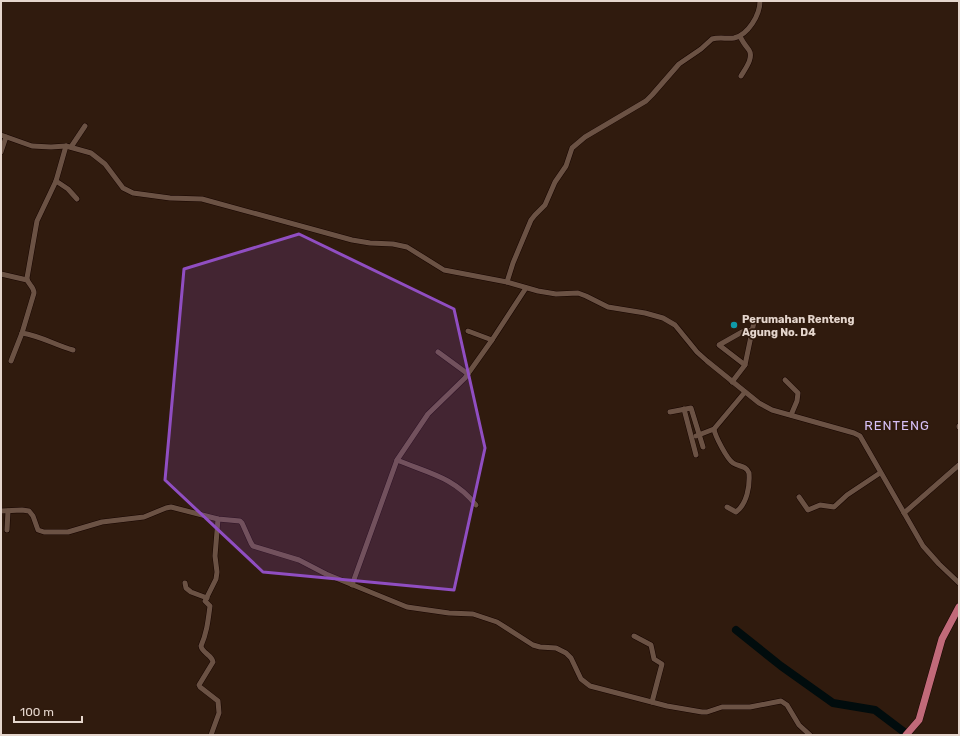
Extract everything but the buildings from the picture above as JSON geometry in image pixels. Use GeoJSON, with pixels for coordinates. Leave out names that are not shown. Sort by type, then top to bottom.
{"type":"FeatureCollection","features":[{"type":"Feature","properties":{"kind":"main road"},"geometry":{"type":"LineString","coordinates":[[906,735],[917,723],[922,712],[942,639],[959,607]]}},
{"type":"Feature","properties":{"kind":"street"},"geometry":{"type":"LineString","coordinates":[[507,282],[513,263],[531,220],[545,205],[555,182],[566,166],[572,148],[584,137],[646,100],[674,69],[712,39],[733,38],[740,36],[757,18],[760,1]]}},
{"type":"Feature","properties":{"kind":"street"},"geometry":{"type":"LineString","coordinates":[[740,36],[750,52],[750,60],[742,76]]}},
{"type":"Feature","properties":{"kind":"street"},"geometry":{"type":"LineString","coordinates":[[27,280],[30,254],[37,221],[56,181],[68,146],[85,126]]}},
{"type":"Feature","properties":{"kind":"street"},"geometry":{"type":"LineString","coordinates":[[1,152],[3,136],[36,147],[68,146],[91,153],[98,158],[105,164],[123,188],[133,193],[170,198],[202,199],[352,240],[402,246],[414,251],[444,270],[507,282],[546,293],[578,293],[608,307],[645,313],[663,318],[675,326],[697,352],[732,382],[765,406],[858,435],[923,546],[959,583]]}},
{"type":"Feature","properties":{"kind":"street"},"geometry":{"type":"LineString","coordinates":[[56,181],[68,189],[77,199]]}},
{"type":"Feature","properties":{"kind":"street"},"geometry":{"type":"LineString","coordinates":[[1,274],[27,280],[34,293],[22,333],[11,361]]}},
{"type":"Feature","properties":{"kind":"street"},"geometry":{"type":"LineString","coordinates":[[352,585],[397,460],[428,414],[468,374],[526,288]]}},
{"type":"Feature","properties":{"kind":"street"},"geometry":{"type":"LineString","coordinates":[[732,382],[745,365],[754,322]]}},
{"type":"Feature","properties":{"kind":"street"},"geometry":{"type":"LineString","coordinates":[[745,365],[719,345],[742,332],[752,330]]}},
{"type":"Feature","properties":{"kind":"street"},"geometry":{"type":"LineString","coordinates":[[468,331],[492,340]]}},
{"type":"Feature","properties":{"kind":"street"},"geometry":{"type":"LineString","coordinates":[[22,333],[39,336],[59,346],[73,350]]}},
{"type":"Feature","properties":{"kind":"street"},"geometry":{"type":"LineString","coordinates":[[438,352],[468,374]]}},
{"type":"Feature","properties":{"kind":"street"},"geometry":{"type":"LineString","coordinates":[[785,380],[798,393],[791,415]]}},
{"type":"Feature","properties":{"kind":"street"},"geometry":{"type":"LineString","coordinates":[[692,438],[714,429],[745,392]]}},
{"type":"Feature","properties":{"kind":"street"},"geometry":{"type":"LineString","coordinates":[[670,412],[691,408],[703,447]]}},
{"type":"Feature","properties":{"kind":"street"},"geometry":{"type":"LineString","coordinates":[[684,409],[696,455]]}},
{"type":"Feature","properties":{"kind":"street"},"geometry":{"type":"LineString","coordinates":[[714,429],[716,436],[730,461],[734,464],[743,466],[749,473],[744,504],[735,512],[727,507]]}},
{"type":"Feature","properties":{"kind":"street"},"geometry":{"type":"LineString","coordinates":[[397,460],[444,478],[466,492],[476,505]]}},
{"type":"Feature","properties":{"kind":"street"},"geometry":{"type":"LineString","coordinates":[[904,513],[959,465]]}},
{"type":"Feature","properties":{"kind":"street"},"geometry":{"type":"LineString","coordinates":[[799,498],[808,510],[820,505],[834,507],[847,495],[880,473]]}},
{"type":"Feature","properties":{"kind":"street"},"geometry":{"type":"LineString","coordinates":[[1,511],[29,511],[33,516],[38,530],[51,533],[72,531],[108,521],[144,517],[168,507],[184,509],[218,519],[241,521],[253,546],[299,560],[326,574],[407,607],[449,613],[473,614],[497,622],[533,645],[556,648],[566,653],[571,658],[581,679],[590,686],[667,706],[707,712],[722,707],[750,707],[781,701],[787,705],[799,725],[810,735]]}},
{"type":"Feature","properties":{"kind":"street"},"geometry":{"type":"LineString","coordinates":[[7,530],[8,511]]}},
{"type":"Feature","properties":{"kind":"street"},"geometry":{"type":"LineString","coordinates":[[212,735],[219,712],[218,701],[199,685],[213,662],[201,648],[207,632],[210,606],[206,602],[216,579],[215,556],[218,519]]}},
{"type":"Feature","properties":{"kind":"street"},"geometry":{"type":"LineString","coordinates":[[185,583],[186,588],[191,592],[207,598]]}},
{"type":"Feature","properties":{"kind":"street"},"geometry":{"type":"LineString","coordinates":[[634,636],[651,645],[654,659],[662,664],[652,702]]}},
{"type":"Feature","properties":{"kind":"highlighted area"},"geometry":{"type":"Polygon","coordinates":[[[299,234],[454,309],[485,448],[454,590],[263,572],[165,480],[184,269],[299,234]]]}},
{"type":"Feature","properties":{"kind":"waterway"},"geometry":{"type":"LineString","coordinates":[[736,630],[781,666],[833,703],[875,710],[908,735]]}},
{"type":"Feature","properties":{"kind":"place","name":"Perumahan Renteng Agung No. D4"},"geometry":{"type":"Point","coordinates":[734,325]}},
{"type":"Feature","properties":{"kind":"district","name":"RENTENG"},"geometry":{"type":"Point","coordinates":[897,425]}}]}
